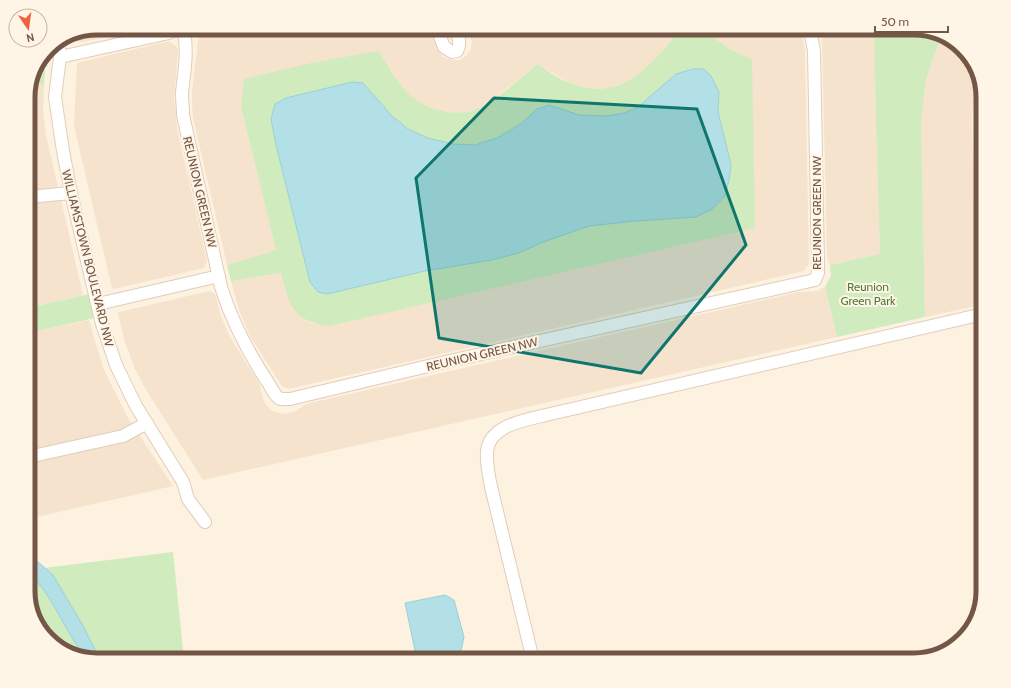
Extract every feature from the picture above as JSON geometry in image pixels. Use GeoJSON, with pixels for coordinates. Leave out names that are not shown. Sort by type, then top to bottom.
{"type":"FeatureCollection","features":[{"type":"Feature","properties":{"kind":"street"},"geometry":{"type":"LineString","coordinates":[[60,57],[160,35]]}},
{"type":"Feature","properties":{"kind":"street","name":"REUNION GREEN NW"},"geometry":{"type":"LineString","coordinates":[[185,35],[186,59],[182,95],[184,115],[219,276],[228,308],[247,348],[274,394],[280,399],[290,399],[444,362],[815,280],[818,273],[818,257],[814,51],[811,35]]}},
{"type":"Feature","properties":{"kind":"street"},"geometry":{"type":"LineString","coordinates":[[440,35],[444,47],[452,52],[457,51],[459,47],[457,35]]}},
{"type":"Feature","properties":{"kind":"street","name":"WILLIAMSTOWN BOULEVARD NW"},"geometry":{"type":"LineString","coordinates":[[59,48],[60,57],[56,97],[62,151],[102,324],[116,365],[136,406],[183,482],[188,499],[205,522]]}},
{"type":"Feature","properties":{"kind":"street"},"geometry":{"type":"LineString","coordinates":[[35,196],[71,193]]}},
{"type":"Feature","properties":{"kind":"street"},"geometry":{"type":"LineString","coordinates":[[98,304],[219,276]]}},
{"type":"Feature","properties":{"kind":"street"},"geometry":{"type":"LineString","coordinates":[[531,653],[487,465],[487,450],[491,438],[506,427],[546,415],[976,316]]}},
{"type":"Feature","properties":{"kind":"street"},"geometry":{"type":"LineString","coordinates":[[35,456],[123,436],[147,423]]}},
{"type":"Feature","properties":{"kind":"highlighted area"},"geometry":{"type":"Polygon","coordinates":[[[494,98],[697,109],[746,245],[641,373],[439,338],[416,178],[494,98]]]}},
{"type":"Feature","properties":{"kind":"shaded area"},"geometry":{"type":"Polygon","coordinates":[[[115,35],[82,42],[75,40],[85,36],[115,35]]]}},
{"type":"Feature","properties":{"kind":"shaded area"},"geometry":{"type":"Polygon","coordinates":[[[203,35],[432,35],[442,56],[453,60],[460,60],[466,56],[471,49],[472,41],[469,35],[589,35],[592,37],[604,35],[676,35],[648,67],[629,81],[610,88],[591,89],[571,84],[538,64],[478,109],[460,113],[442,111],[423,105],[409,96],[400,85],[379,51],[241,107],[276,250],[227,265],[193,118],[192,92],[198,40],[203,35]]]}},
{"type":"Feature","properties":{"kind":"shaded area"},"geometry":{"type":"Polygon","coordinates":[[[710,35],[802,35],[805,52],[809,263],[804,271],[289,389],[282,386],[250,336],[239,310],[231,281],[282,273],[295,311],[307,321],[314,324],[752,59],[731,50],[710,35]]]}},
{"type":"Feature","properties":{"kind":"shaded area"},"geometry":{"type":"Polygon","coordinates":[[[823,35],[874,35],[880,254],[830,265],[827,256],[822,40],[823,35]]]}},
{"type":"Feature","properties":{"kind":"shaded area"},"geometry":{"type":"Polygon","coordinates":[[[939,41],[949,45],[961,56],[968,66],[974,81],[976,94],[972,119],[976,306],[925,317],[921,121],[926,79],[939,41]]]}},
{"type":"Feature","properties":{"kind":"shaded area"},"geometry":{"type":"Polygon","coordinates":[[[170,42],[176,46],[178,50],[174,98],[177,128],[207,261],[204,268],[114,289],[112,288],[74,126],[77,64],[80,62],[170,42]]]}},
{"type":"Feature","properties":{"kind":"shaded area"},"geometry":{"type":"Polygon","coordinates":[[[37,82],[44,85],[43,111],[46,135],[83,295],[35,306],[35,93],[37,82]]]}},
{"type":"Feature","properties":{"kind":"shaded area"},"geometry":{"type":"Polygon","coordinates":[[[825,287],[837,337],[203,480],[145,388],[134,367],[124,339],[118,313],[210,291],[214,293],[220,314],[230,337],[259,383],[264,402],[272,411],[283,414],[294,412],[310,403],[799,292],[818,291],[825,287]]]}},
{"type":"Feature","properties":{"kind":"shaded area"},"geometry":{"type":"Polygon","coordinates":[[[89,320],[104,370],[128,418],[173,486],[35,517],[35,332],[89,320]]]}},
{"type":"Feature","properties":{"kind":"green space"},"geometry":{"type":"Polygon","coordinates":[[[676,35],[710,35],[731,50],[752,59],[755,228],[329,326],[317,324],[307,320],[294,310],[290,303],[281,273],[231,281],[227,265],[276,250],[241,107],[244,79],[311,63],[379,51],[399,83],[414,99],[435,109],[449,112],[464,112],[475,110],[493,100],[538,64],[559,78],[572,84],[591,88],[607,88],[622,84],[635,77],[658,55],[676,35]]]}},
{"type":"Feature","properties":{"kind":"green space","name":"Reunion Green Park"},"geometry":{"type":"Polygon","coordinates":[[[874,35],[914,35],[930,37],[939,41],[926,79],[921,121],[925,317],[837,337],[825,287],[831,276],[830,265],[880,254],[874,35]]]}},
{"type":"Feature","properties":{"kind":"green space"},"geometry":{"type":"Polygon","coordinates":[[[45,63],[44,85],[37,82],[41,69],[45,63]]]}},
{"type":"Feature","properties":{"kind":"green space"},"geometry":{"type":"Polygon","coordinates":[[[89,294],[95,318],[35,331],[35,306],[89,294]]]}},
{"type":"Feature","properties":{"kind":"green space"},"geometry":{"type":"Polygon","coordinates":[[[173,552],[183,653],[97,653],[77,650],[69,647],[56,638],[43,622],[37,607],[35,595],[35,569],[173,552]]]}},
{"type":"Feature","properties":{"kind":"water"},"geometry":{"type":"Polygon","coordinates":[[[693,69],[704,69],[711,76],[719,92],[718,112],[731,165],[725,196],[712,209],[696,217],[589,226],[546,241],[518,253],[492,260],[425,271],[327,294],[318,292],[310,282],[276,145],[271,119],[275,104],[286,98],[352,82],[363,83],[392,116],[408,129],[428,138],[453,144],[475,145],[497,138],[522,123],[537,109],[549,105],[579,115],[607,116],[624,113],[638,107],[676,74],[693,69]]]}},
{"type":"Feature","properties":{"kind":"water"},"geometry":{"type":"Polygon","coordinates":[[[35,561],[53,575],[97,653],[81,651],[42,588],[35,580],[35,561]]]}},
{"type":"Feature","properties":{"kind":"water"},"geometry":{"type":"Polygon","coordinates":[[[445,595],[454,600],[464,637],[461,651],[456,653],[416,653],[405,603],[445,595]]]}}]}
